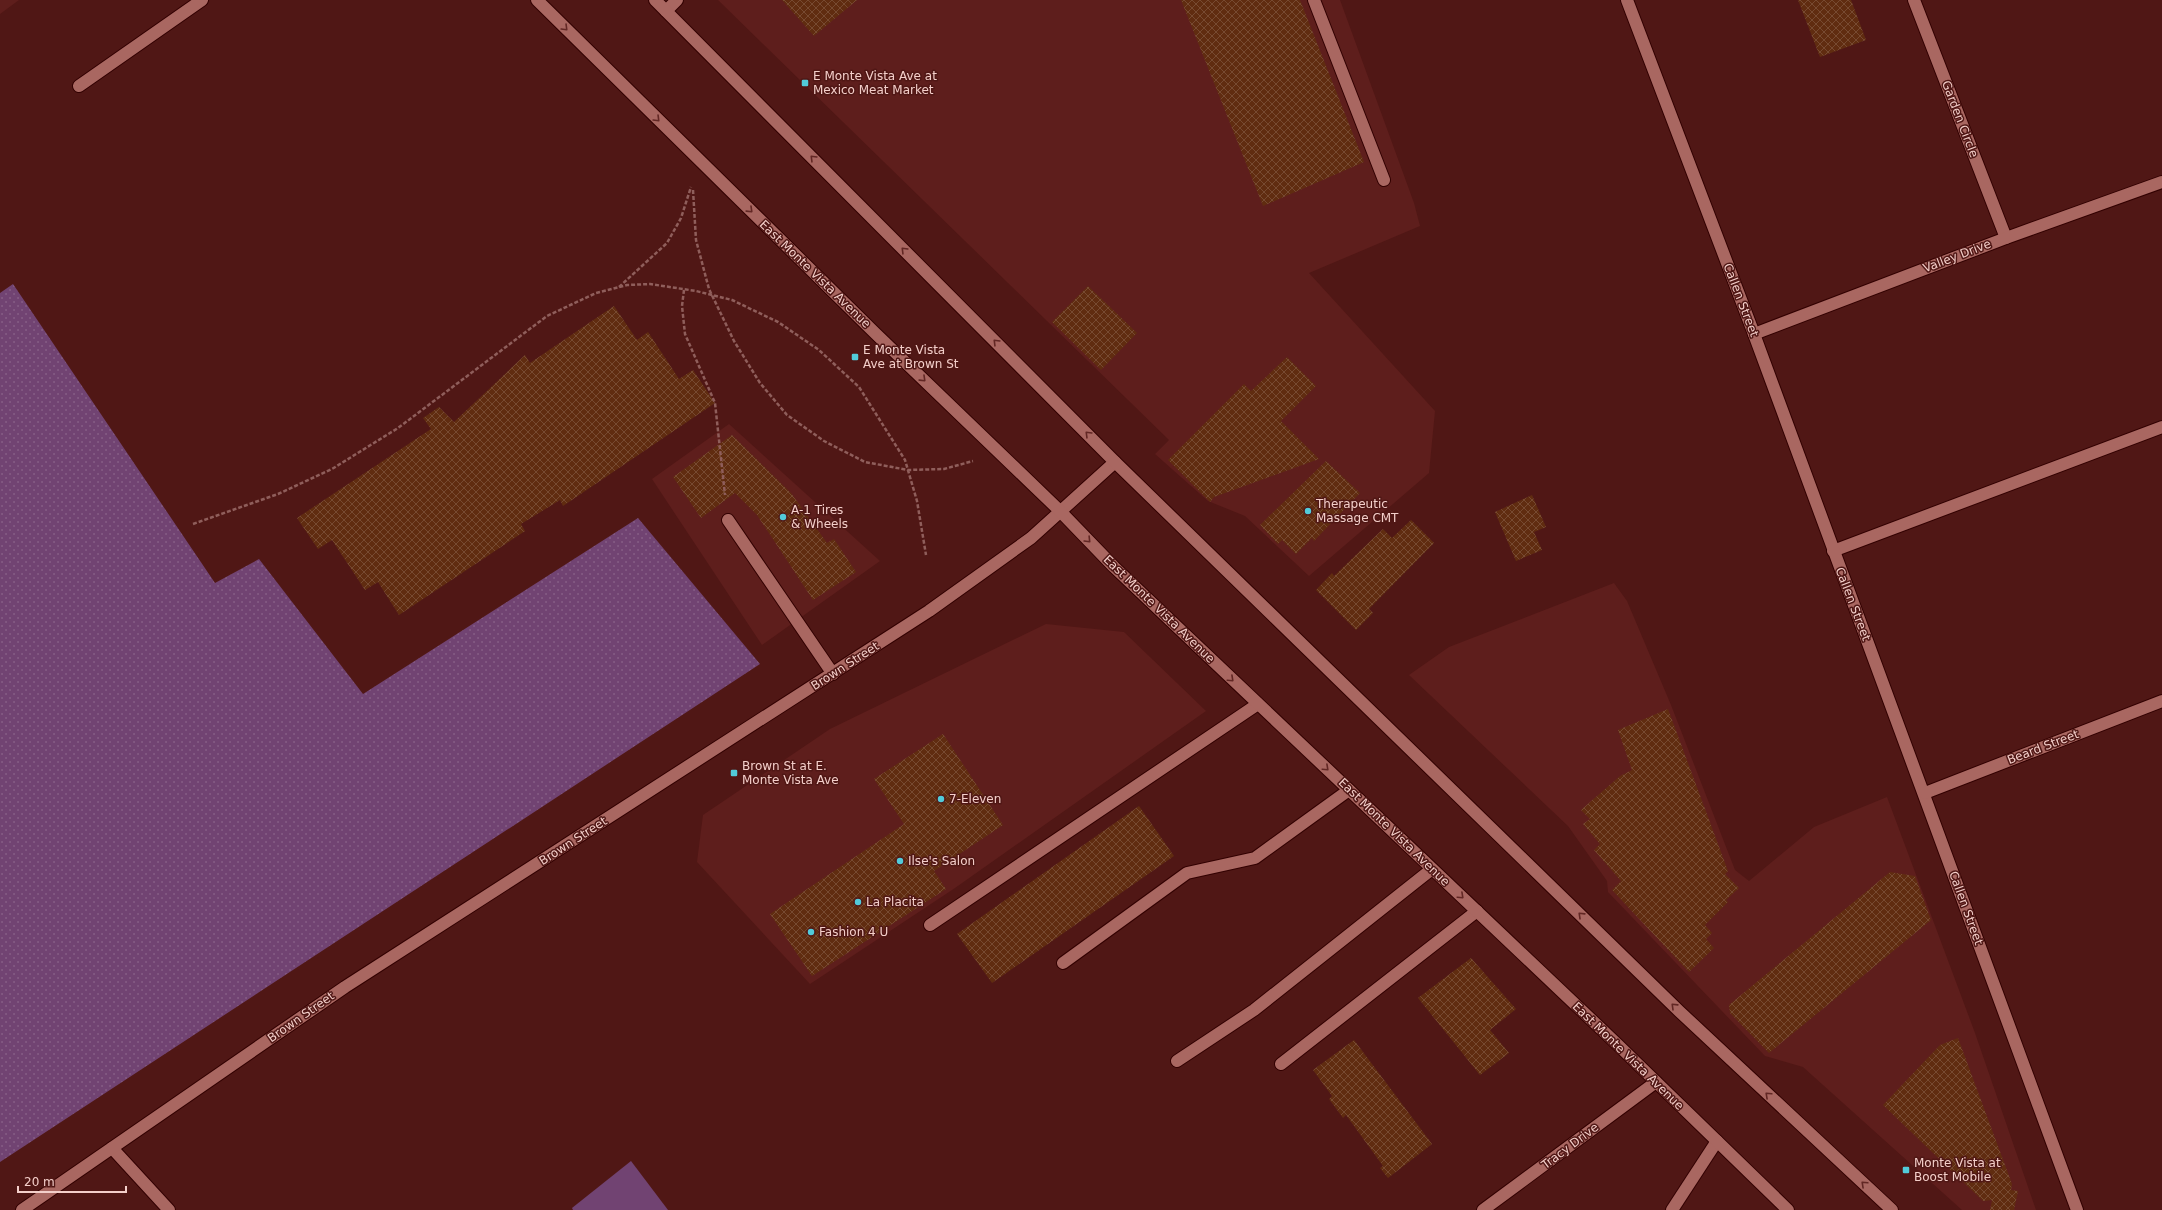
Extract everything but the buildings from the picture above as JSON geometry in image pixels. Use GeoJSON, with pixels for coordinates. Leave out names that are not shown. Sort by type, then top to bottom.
{"type":"FeatureCollection","features":[{"type":"Feature","properties":{"kind":"street"},"geometry":{"type":"LineString","coordinates":[[79,86],[202,0]]}},
{"type":"Feature","properties":{"kind":"street","name":"East Monte Vista Avenue"},"geometry":{"type":"LineString","coordinates":[[537,0],[876,334],[1060,512],[1114,567],[1477,911],[1788,1210]]}},
{"type":"Feature","properties":{"kind":"street"},"geometry":{"type":"LineString","coordinates":[[655,0],[1115,462],[1680,1012],[1892,1210]]}},
{"type":"Feature","properties":{"kind":"street"},"geometry":{"type":"LineString","coordinates":[[666,10],[677,0]]}},
{"type":"Feature","properties":{"kind":"street"},"geometry":{"type":"LineString","coordinates":[[1314,0],[1384,180]]}},
{"type":"Feature","properties":{"kind":"street","name":"Callen Street"},"geometry":{"type":"LineString","coordinates":[[1627,0],[1754,334],[1833,551],[1925,793],[2077,1210]]}},
{"type":"Feature","properties":{"kind":"street","name":"Garden Circle"},"geometry":{"type":"LineString","coordinates":[[1914,0],[2006,238]]}},
{"type":"Feature","properties":{"kind":"street","name":"Valley Drive"},"geometry":{"type":"LineString","coordinates":[[1754,334],[2006,238],[2162,182]]}},
{"type":"Feature","properties":{"kind":"street"},"geometry":{"type":"LineString","coordinates":[[1833,551],[2162,426]]}},
{"type":"Feature","properties":{"kind":"street","name":"Brown Street"},"geometry":{"type":"LineString","coordinates":[[22,1210],[345,987],[929,611],[1031,538],[1115,462]]}},
{"type":"Feature","properties":{"kind":"street"},"geometry":{"type":"LineString","coordinates":[[728,520],[833,674]]}},
{"type":"Feature","properties":{"kind":"street","name":"Beard Street"},"geometry":{"type":"LineString","coordinates":[[1925,793],[2162,701]]}},
{"type":"Feature","properties":{"kind":"street"},"geometry":{"type":"LineString","coordinates":[[930,925],[1258,704]]}},
{"type":"Feature","properties":{"kind":"street"},"geometry":{"type":"LineString","coordinates":[[1063,963],[1187,873],[1255,858],[1349,790]]}},
{"type":"Feature","properties":{"kind":"street"},"geometry":{"type":"LineString","coordinates":[[1177,1061],[1254,1010],[1432,869]]}},
{"type":"Feature","properties":{"kind":"street"},"geometry":{"type":"LineString","coordinates":[[1281,1064],[1477,911]]}},
{"type":"Feature","properties":{"kind":"street","name":"Tracy Drive"},"geometry":{"type":"LineString","coordinates":[[1483,1210],[1656,1082]]}},
{"type":"Feature","properties":{"kind":"street"},"geometry":{"type":"LineString","coordinates":[[1672,1210],[1717,1141]]}},
{"type":"Feature","properties":{"kind":"street"},"geometry":{"type":"LineString","coordinates":[[112,1148],[169,1210]]}},
{"type":"Feature","properties":{"kind":"path"},"geometry":{"type":"LineString","coordinates":[[617,288],[667,243],[681,218],[692,182],[696,240],[712,295],[734,341],[760,383],[787,415],[824,441],[865,462],[908,470],[944,469],[977,460]]}},
{"type":"Feature","properties":{"kind":"path"},"geometry":{"type":"LineString","coordinates":[[193,524],[278,494],[332,469],[398,428],[547,316],[596,293],[628,285],[650,284],[684,289],[732,300],[778,322],[819,350],[859,387],[906,460],[917,501],[926,555]]}},
{"type":"Feature","properties":{"kind":"path"},"geometry":{"type":"LineString","coordinates":[[684,289],[682,306],[685,334],[715,403],[728,520]]}},
{"type":"Feature","properties":{"kind":"shaded area"},"geometry":{"type":"Polygon","coordinates":[[[0,0],[19,0],[0,14],[0,0]]]}},
{"type":"Feature","properties":{"kind":"shaded area"},"geometry":{"type":"Polygon","coordinates":[[[718,0],[1340,0],[1414,203],[1420,226],[1309,273],[1435,411],[1429,473],[1309,576],[1245,516],[1208,501],[1155,454],[1169,440],[718,0]]]}},
{"type":"Feature","properties":{"kind":"shaded area"},"geometry":{"type":"Polygon","coordinates":[[[13,284],[215,583],[259,559],[363,694],[638,518],[760,664],[0,1162],[0,293],[13,284]]]}},
{"type":"Feature","properties":{"kind":"shaded area"},"geometry":{"type":"Polygon","coordinates":[[[729,424],[880,561],[762,645],[652,479],[729,424]]]}},
{"type":"Feature","properties":{"kind":"shaded area"},"geometry":{"type":"Polygon","coordinates":[[[1614,583],[1627,601],[1671,705],[1735,870],[1749,881],[1814,827],[1887,797],[1975,1033],[2036,1210],[1962,1210],[1803,1067],[1765,1056],[1608,892],[1607,881],[1568,826],[1409,675],[1449,647],[1614,583]]]}},
{"type":"Feature","properties":{"kind":"shaded area"},"geometry":{"type":"Polygon","coordinates":[[[1046,624],[1124,632],[1206,711],[955,888],[810,984],[697,862],[703,815],[830,729],[1046,624]]]}},
{"type":"Feature","properties":{"kind":"shaded area"},"geometry":{"type":"Polygon","coordinates":[[[631,1161],[668,1210],[573,1210],[572,1208],[631,1161]]]}},
{"type":"Feature","properties":{"kind":"place","name":"E Monte Vista Ave at Mexico Meat Market"},"geometry":{"type":"Point","coordinates":[805,83]}},
{"type":"Feature","properties":{"kind":"place","name":"E Monte Vista Ave at Brown St"},"geometry":{"type":"Point","coordinates":[855,357]}},
{"type":"Feature","properties":{"kind":"place","name":"Therapeutic Massage CMT"},"geometry":{"type":"Point","coordinates":[1308,511]}},
{"type":"Feature","properties":{"kind":"place","name":"A-1 Tires & Wheels"},"geometry":{"type":"Point","coordinates":[783,517]}},
{"type":"Feature","properties":{"kind":"place","name":"Brown St at E. Monte Vista Ave"},"geometry":{"type":"Point","coordinates":[734,773]}},
{"type":"Feature","properties":{"kind":"place","name":"7-Eleven"},"geometry":{"type":"Point","coordinates":[941,799]}},
{"type":"Feature","properties":{"kind":"place","name":"Ilse's Salon"},"geometry":{"type":"Point","coordinates":[900,861]}},
{"type":"Feature","properties":{"kind":"place","name":"La Placita"},"geometry":{"type":"Point","coordinates":[858,902]}},
{"type":"Feature","properties":{"kind":"place","name":"Fashion 4 U"},"geometry":{"type":"Point","coordinates":[811,932]}},
{"type":"Feature","properties":{"kind":"place","name":"Monte Vista at Boost Mobile"},"geometry":{"type":"Point","coordinates":[1906,1170]}}]}
